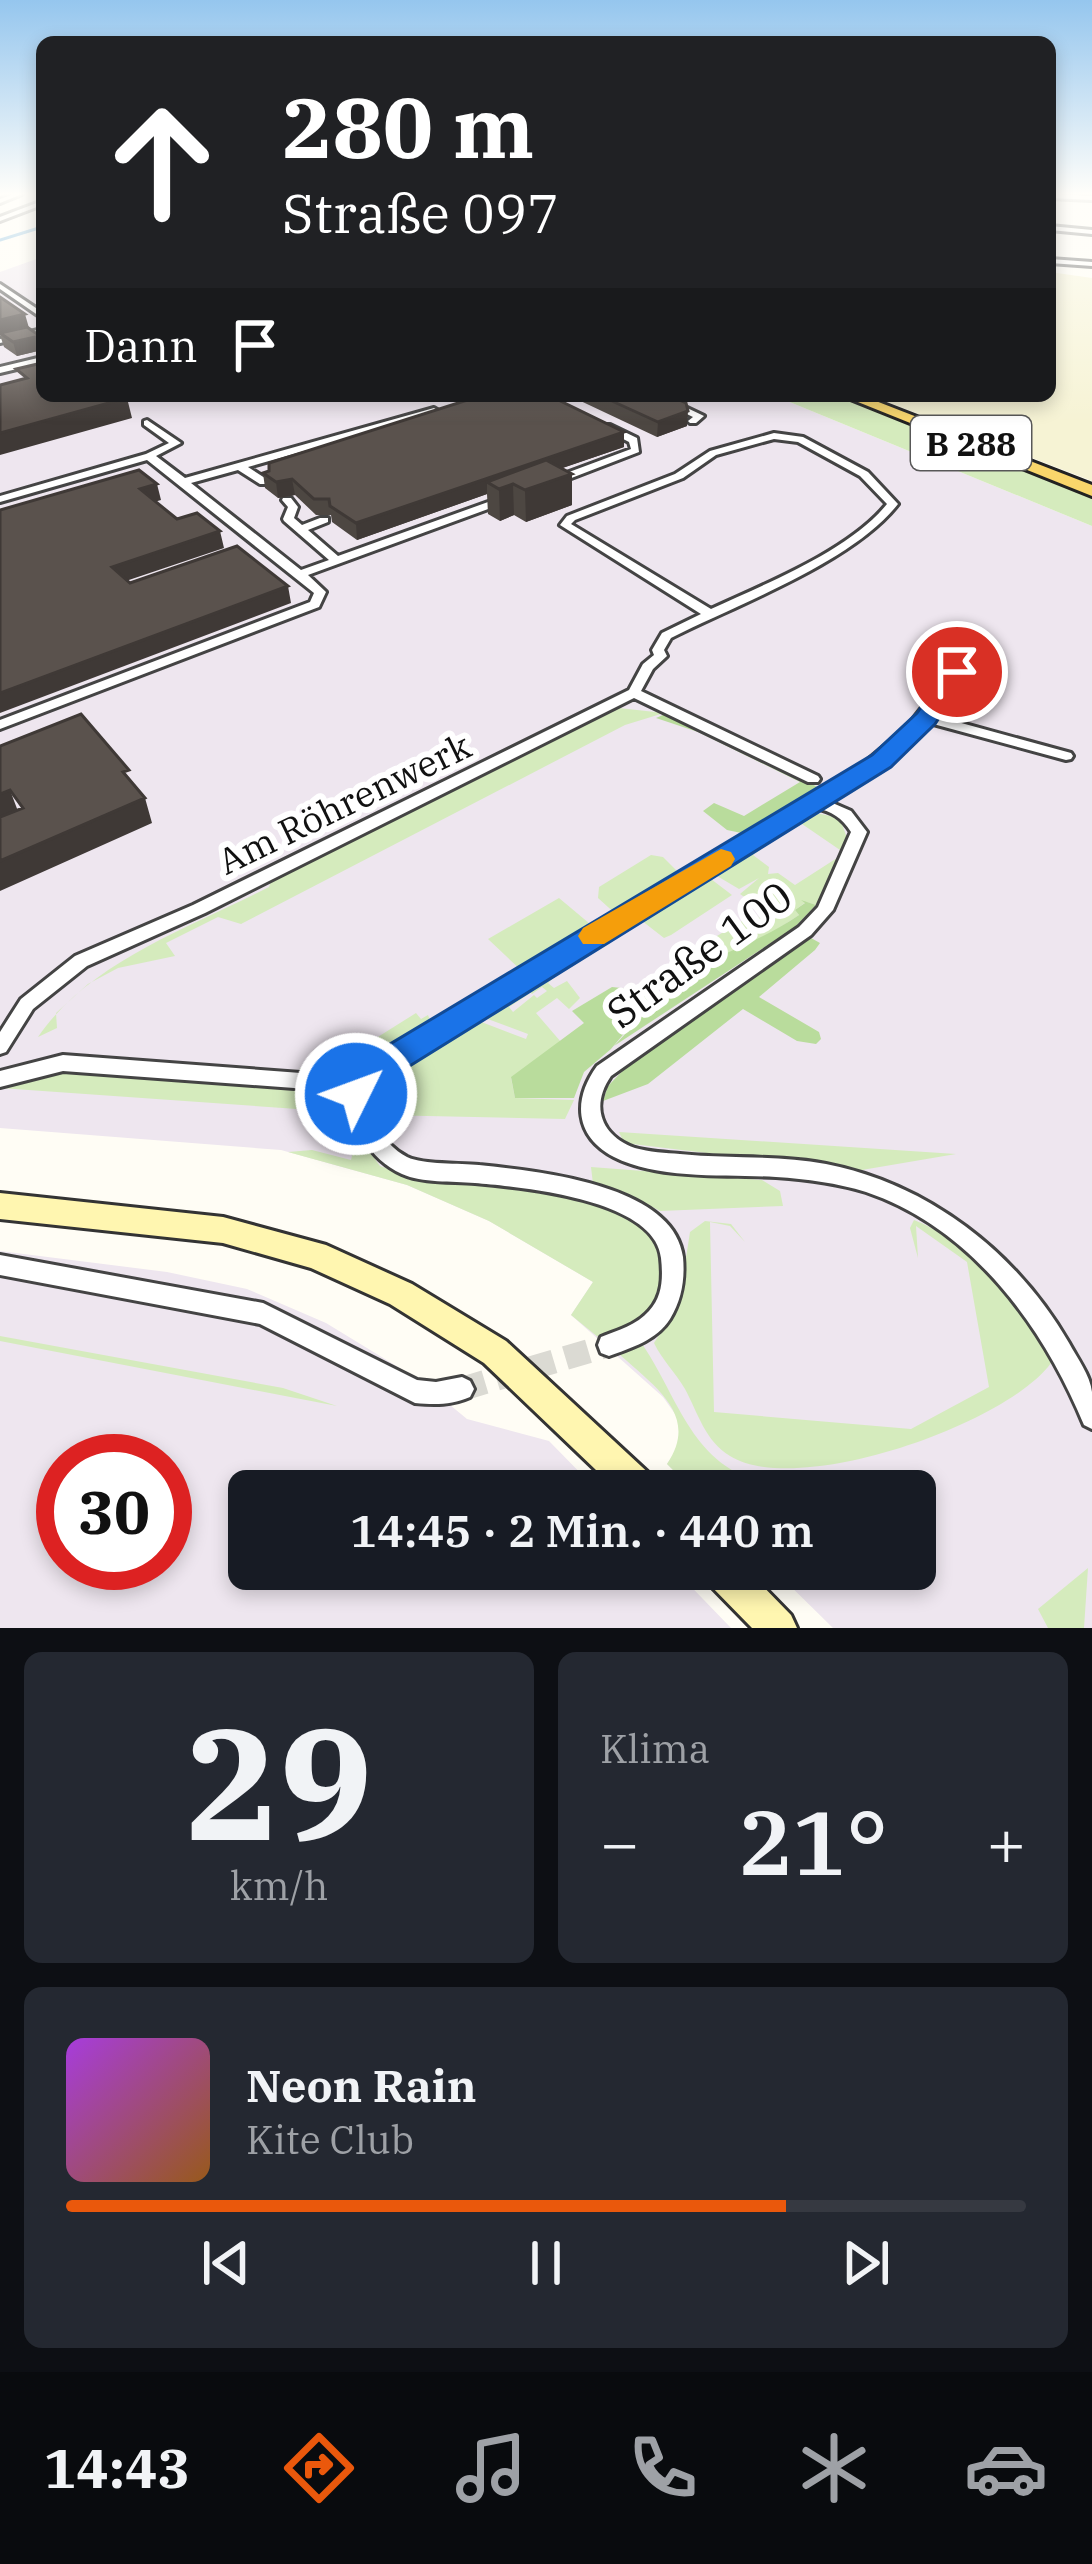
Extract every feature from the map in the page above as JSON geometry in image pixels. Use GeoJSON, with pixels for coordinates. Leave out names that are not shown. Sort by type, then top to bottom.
{"type":"FeatureCollection","features":[{"type":"Feature","properties":{"kind":"main road","name":"B 288"},"geometry":{"type":"LineString","coordinates":[[866,402],[1092,488]]}},
{"type":"Feature","properties":{"kind":"main road","name":"B 288"},"geometry":{"type":"LineString","coordinates":[[876,402],[1092,488]]}},
{"type":"Feature","properties":{"kind":"main road"},"geometry":{"type":"LineString","coordinates":[[0,1206],[224,1230],[315,1255],[401,1294],[494,1352],[622,1470]]}},
{"type":"Feature","properties":{"kind":"main road"},"geometry":{"type":"LineString","coordinates":[[741,1590],[778,1628]]}},
{"type":"Feature","properties":{"kind":"street"},"geometry":{"type":"LineString","coordinates":[[0,286],[36,312]]}},
{"type":"Feature","properties":{"kind":"street"},"geometry":{"type":"LineString","coordinates":[[0,297],[19,300]]}},
{"type":"Feature","properties":{"kind":"street"},"geometry":{"type":"LineString","coordinates":[[0,341],[36,333]]}},
{"type":"Feature","properties":{"kind":"street"},"geometry":{"type":"LineString","coordinates":[[0,351],[18,366]]}},
{"type":"Feature","properties":{"kind":"street"},"geometry":{"type":"LineString","coordinates":[[0,370],[36,362]]}},
{"type":"Feature","properties":{"kind":"street"},"geometry":{"type":"LineString","coordinates":[[668,402],[699,416],[693,421]]}},
{"type":"Feature","properties":{"kind":"street"},"geometry":{"type":"LineString","coordinates":[[183,482],[442,409]]}},
{"type":"Feature","properties":{"kind":"street"},"geometry":{"type":"LineString","coordinates":[[0,499],[149,456],[176,443],[147,423]]}},
{"type":"Feature","properties":{"kind":"street"},"geometry":{"type":"LineString","coordinates":[[588,424],[602,425],[634,440],[651,434]]}},
{"type":"Feature","properties":{"kind":"street"},"geometry":{"type":"LineString","coordinates":[[380,428],[399,439]]}},
{"type":"Feature","properties":{"kind":"street"},"geometry":{"type":"LineString","coordinates":[[708,613],[565,524],[679,476],[713,453],[774,436],[810,443],[884,490],[893,505],[886,519],[852,542],[666,636],[658,650],[661,656],[648,667],[634,693],[813,779]]}},
{"type":"Feature","properties":{"kind":"street"},"geometry":{"type":"LineString","coordinates":[[549,483],[630,453],[636,449],[634,440]]}},
{"type":"Feature","properties":{"kind":"street"},"geometry":{"type":"LineString","coordinates":[[0,725],[315,604],[320,592],[300,574],[149,456]]}},
{"type":"Feature","properties":{"kind":"street"},"geometry":{"type":"LineString","coordinates":[[238,465],[264,482]]}},
{"type":"Feature","properties":{"kind":"street"},"geometry":{"type":"LineString","coordinates":[[300,574],[515,495]]}},
{"type":"Feature","properties":{"kind":"street"},"geometry":{"type":"LineString","coordinates":[[287,500],[293,507],[288,519],[336,560]]}},
{"type":"Feature","properties":{"kind":"street"},"geometry":{"type":"LineString","coordinates":[[301,529],[324,520]]}},
{"type":"Feature","properties":{"kind":"street"},"geometry":{"type":"LineString","coordinates":[[813,803],[881,761],[926,718],[957,672]]}},
{"type":"Feature","properties":{"kind":"street","name":"Am Röhrenwerk"},"geometry":{"type":"LineString","coordinates":[[0,1047],[27,1004],[81,961],[199,909],[634,693]]}},
{"type":"Feature","properties":{"kind":"street"},"geometry":{"type":"LineString","coordinates":[[926,718],[1066,756]]}},
{"type":"Feature","properties":{"kind":"street","name":"Straße 100"},"geometry":{"type":"LineString","coordinates":[[357,1085],[813,803],[841,810],[859,832],[857,845],[825,910],[805,931],[604,1071],[587,1099],[590,1118],[600,1137],[638,1157],[828,1173],[921,1210],[1009,1278],[1045,1321],[1092,1417]]}},
{"type":"Feature","properties":{"kind":"street"},"geometry":{"type":"LineString","coordinates":[[0,1079],[63,1063],[357,1085],[370,1133],[391,1160],[410,1168],[614,1196],[665,1233],[677,1260],[665,1308],[650,1330],[609,1345]]}},
{"type":"Feature","properties":{"kind":"street"},"geometry":{"type":"LineString","coordinates":[[0,1265],[263,1314],[416,1390],[436,1394],[462,1390]]}},
{"type":"Feature","properties":{"kind":"shaded area"},"geometry":{"type":"Polygon","coordinates":[[[36,270],[36,402],[790,402],[1092,526],[1092,1628],[833,1628],[794,1590],[936,1590],[936,1470],[673,1470],[667,1464],[680,1444],[680,1421],[663,1397],[571,1315],[593,1282],[489,1221],[407,1185],[281,1150],[0,1128],[0,272],[36,270]]]}},
{"type":"Feature","properties":{"kind":"shaded area"},"geometry":{"type":"Polygon","coordinates":[[[1056,273],[1092,278],[1092,481],[888,402],[1056,402],[1056,273]]]}},
{"type":"Feature","properties":{"kind":"shaded area"},"geometry":{"type":"Polygon","coordinates":[[[0,1251],[167,1272],[247,1289],[326,1323],[421,1381],[467,1419],[549,1441],[577,1470],[228,1470],[228,1590],[694,1590],[731,1628],[0,1628],[0,1251]]]}},
{"type":"Feature","properties":{"kind":"green space"},"geometry":{"type":"Polygon","coordinates":[[[790,402],[856,402],[1092,495],[1092,526],[790,402]]]}},
{"type":"Feature","properties":{"kind":"green space"},"geometry":{"type":"Polygon","coordinates":[[[619,708],[664,713],[625,725],[241,924],[218,917],[166,943],[175,956],[118,968],[94,981],[143,949],[269,887],[271,881],[619,708]]]}},
{"type":"Feature","properties":{"kind":"green space"},"geometry":{"type":"Polygon","coordinates":[[[665,714],[824,790],[751,835],[727,830],[703,811],[714,803],[744,816],[800,782],[698,732],[656,718],[665,714]]]}},
{"type":"Feature","properties":{"kind":"green space"},"geometry":{"type":"Polygon","coordinates":[[[811,812],[840,818],[849,844],[816,905],[806,902],[795,910],[799,915],[760,939],[719,960],[690,968],[704,959],[695,950],[700,946],[754,914],[760,918],[768,913],[740,894],[759,878],[739,889],[712,873],[753,846],[760,850],[753,855],[769,867],[768,874],[778,873],[795,885],[837,858],[840,850],[802,824],[795,828],[789,823],[811,812]]]}},
{"type":"Feature","properties":{"kind":"green space"},"geometry":{"type":"Polygon","coordinates":[[[651,855],[663,857],[682,876],[618,916],[598,898],[599,887],[651,855]]]}},
{"type":"Feature","properties":{"kind":"green space"},"geometry":{"type":"Polygon","coordinates":[[[707,876],[732,895],[671,935],[664,938],[637,917],[707,876]]]}},
{"type":"Feature","properties":{"kind":"green space"},"geometry":{"type":"Polygon","coordinates":[[[559,898],[596,929],[524,973],[488,939],[559,898]]]}},
{"type":"Feature","properties":{"kind":"green space"},"geometry":{"type":"Polygon","coordinates":[[[801,900],[816,905],[795,927],[614,1046],[664,992],[659,988],[782,926],[799,915],[795,910],[805,903],[801,900]]]}},
{"type":"Feature","properties":{"kind":"green space"},"geometry":{"type":"Polygon","coordinates":[[[811,938],[820,943],[815,950],[759,997],[819,1032],[821,1039],[816,1044],[797,1041],[743,1009],[648,1084],[603,1101],[608,1086],[632,1061],[811,938]]]}},
{"type":"Feature","properties":{"kind":"green space"},"geometry":{"type":"Polygon","coordinates":[[[553,968],[558,974],[548,983],[554,988],[567,981],[580,998],[569,1009],[557,998],[536,1013],[561,1042],[511,1078],[515,1098],[574,1100],[565,1119],[379,1115],[366,1096],[373,1081],[471,1018],[526,1039],[528,1034],[477,1015],[522,987],[529,994],[509,1007],[513,1012],[534,995],[537,998],[547,991],[542,987],[532,994],[524,986],[553,968]]]}},
{"type":"Feature","properties":{"kind":"green space"},"geometry":{"type":"Polygon","coordinates":[[[612,987],[659,992],[611,1049],[584,1072],[574,1098],[515,1098],[511,1077],[584,1023],[572,1011],[612,987]]]}},
{"type":"Feature","properties":{"kind":"green space"},"geometry":{"type":"Polygon","coordinates":[[[416,1013],[421,1019],[428,1015],[433,1028],[369,1066],[334,1076],[299,1068],[339,1066],[338,1062],[416,1013]]]}},
{"type":"Feature","properties":{"kind":"green space"},"geometry":{"type":"Polygon","coordinates":[[[56,1015],[57,1028],[38,1037],[56,1015]]]}},
{"type":"Feature","properties":{"kind":"green space"},"geometry":{"type":"Polygon","coordinates":[[[65,1069],[327,1089],[348,1101],[354,1113],[0,1088],[0,1082],[65,1069]]]}},
{"type":"Feature","properties":{"kind":"green space"},"geometry":{"type":"Polygon","coordinates":[[[619,1132],[956,1154],[856,1171],[624,1143],[619,1132]]]}},
{"type":"Feature","properties":{"kind":"green space"},"geometry":{"type":"Polygon","coordinates":[[[312,1150],[351,1160],[353,1152],[370,1152],[380,1166],[400,1173],[565,1193],[625,1211],[644,1224],[665,1255],[660,1300],[628,1328],[599,1338],[571,1315],[593,1282],[489,1221],[407,1185],[288,1152],[312,1150]]]}},
{"type":"Feature","properties":{"kind":"green space"},"geometry":{"type":"Polygon","coordinates":[[[591,1167],[762,1180],[780,1191],[783,1206],[660,1211],[624,1192],[593,1184],[591,1167]]]}},
{"type":"Feature","properties":{"kind":"green space"},"geometry":{"type":"Polygon","coordinates":[[[914,1220],[955,1243],[998,1279],[1033,1321],[1051,1363],[992,1409],[900,1448],[803,1468],[762,1467],[721,1450],[654,1343],[679,1303],[690,1232],[705,1221],[731,1224],[745,1242],[730,1226],[710,1222],[714,1412],[911,1429],[989,1387],[967,1262],[916,1226],[918,1258],[910,1228],[914,1220]]]}},
{"type":"Feature","properties":{"kind":"green space"},"geometry":{"type":"Polygon","coordinates":[[[0,1336],[283,1388],[337,1406],[0,1341],[0,1336]]]}},
{"type":"Feature","properties":{"kind":"green space"},"geometry":{"type":"Polygon","coordinates":[[[640,1341],[701,1443],[733,1470],[673,1470],[667,1464],[676,1446],[675,1415],[657,1389],[617,1352],[640,1341]]]}},
{"type":"Feature","properties":{"kind":"green space"},"geometry":{"type":"Polygon","coordinates":[[[1088,1568],[1084,1628],[1048,1628],[1038,1609],[1088,1568]]]}},
{"type":"Feature","properties":{"kind":"building"},"geometry":{"type":"Polygon","coordinates":[[[0,297],[25,314],[0,320],[0,297]]]}},
{"type":"Feature","properties":{"kind":"building"},"geometry":{"type":"Polygon","coordinates":[[[27,327],[36,337],[13,342],[0,333],[27,327]]]}},
{"type":"Feature","properties":{"kind":"building"},"geometry":{"type":"Polygon","coordinates":[[[36,364],[36,402],[112,402],[0,433],[0,385],[27,378],[16,369],[36,364]]]}},
{"type":"Feature","properties":{"kind":"building"},"geometry":{"type":"Polygon","coordinates":[[[461,402],[562,402],[624,432],[356,523],[330,506],[329,499],[314,499],[292,479],[276,482],[263,473],[269,471],[269,463],[461,402]]]}},
{"type":"Feature","properties":{"kind":"building"},"geometry":{"type":"Polygon","coordinates":[[[614,402],[686,403],[688,411],[658,422],[614,402]]]}},
{"type":"Feature","properties":{"kind":"building"},"geometry":{"type":"Polygon","coordinates":[[[546,460],[572,474],[525,490],[513,484],[499,489],[487,482],[546,460]]]}},
{"type":"Feature","properties":{"kind":"building"},"geometry":{"type":"Polygon","coordinates":[[[139,470],[157,484],[140,489],[177,519],[197,513],[220,531],[112,567],[130,583],[237,546],[288,586],[0,693],[0,510],[139,470]]]}},
{"type":"Feature","properties":{"kind":"building"},"geometry":{"type":"Polygon","coordinates":[[[81,714],[129,770],[123,772],[145,798],[0,861],[0,817],[23,808],[10,790],[0,794],[0,746],[81,714]]]}},
{"type":"Feature","properties":{"kind":"tunnel"},"geometry":{"type":"LineString","coordinates":[[462,1389],[609,1345]]}},
{"type":"Feature","properties":{"kind":"slow traffic"},"geometry":{"type":"LineString","coordinates":[[594,936],[721,859]]}},
{"type":"Feature","properties":{"kind":"route"},"geometry":{"type":"LineString","coordinates":[[356,1094],[357,1085],[367,1075],[881,761],[926,718],[957,672]]}}]}
